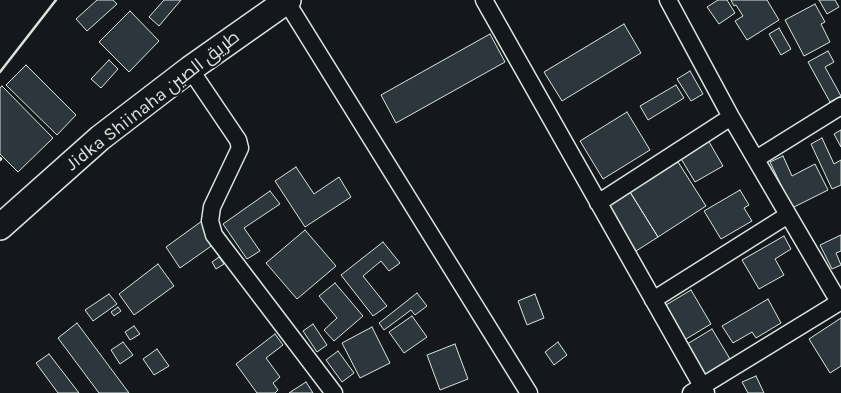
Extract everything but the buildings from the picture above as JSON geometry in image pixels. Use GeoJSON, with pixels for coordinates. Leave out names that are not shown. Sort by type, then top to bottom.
{"type":"FeatureCollection","features":[{"type":"Feature","properties":{"kind":"main road","name":"Jidka Shiinaha طريق الصين"},"geometry":{"type":"LineString","coordinates":[[0,227],[100,138],[190,69],[287,0]]}},
{"type":"Feature","properties":{"kind":"street"},"geometry":{"type":"LineString","coordinates":[[287,0],[530,393]]}},
{"type":"Feature","properties":{"kind":"street"},"geometry":{"type":"LineString","coordinates":[[484,0],[653,300],[699,391],[840,302],[731,117],[668,0]]}},
{"type":"Feature","properties":{"kind":"street"},"geometry":{"type":"LineString","coordinates":[[190,69],[238,140],[240,148],[212,207],[210,221],[214,235],[334,393]]}},
{"type":"Feature","properties":{"kind":"street"},"geometry":{"type":"LineString","coordinates":[[756,160],[841,106]]}},
{"type":"Feature","properties":{"kind":"street"},"geometry":{"type":"LineString","coordinates":[[598,204],[731,117]]}},
{"type":"Feature","properties":{"kind":"street"},"geometry":{"type":"LineString","coordinates":[[653,300],[788,214]]}},
{"type":"Feature","properties":{"kind":"wall"},"geometry":{"type":"LineString","coordinates":[[0,72],[56,0]]}}]}
